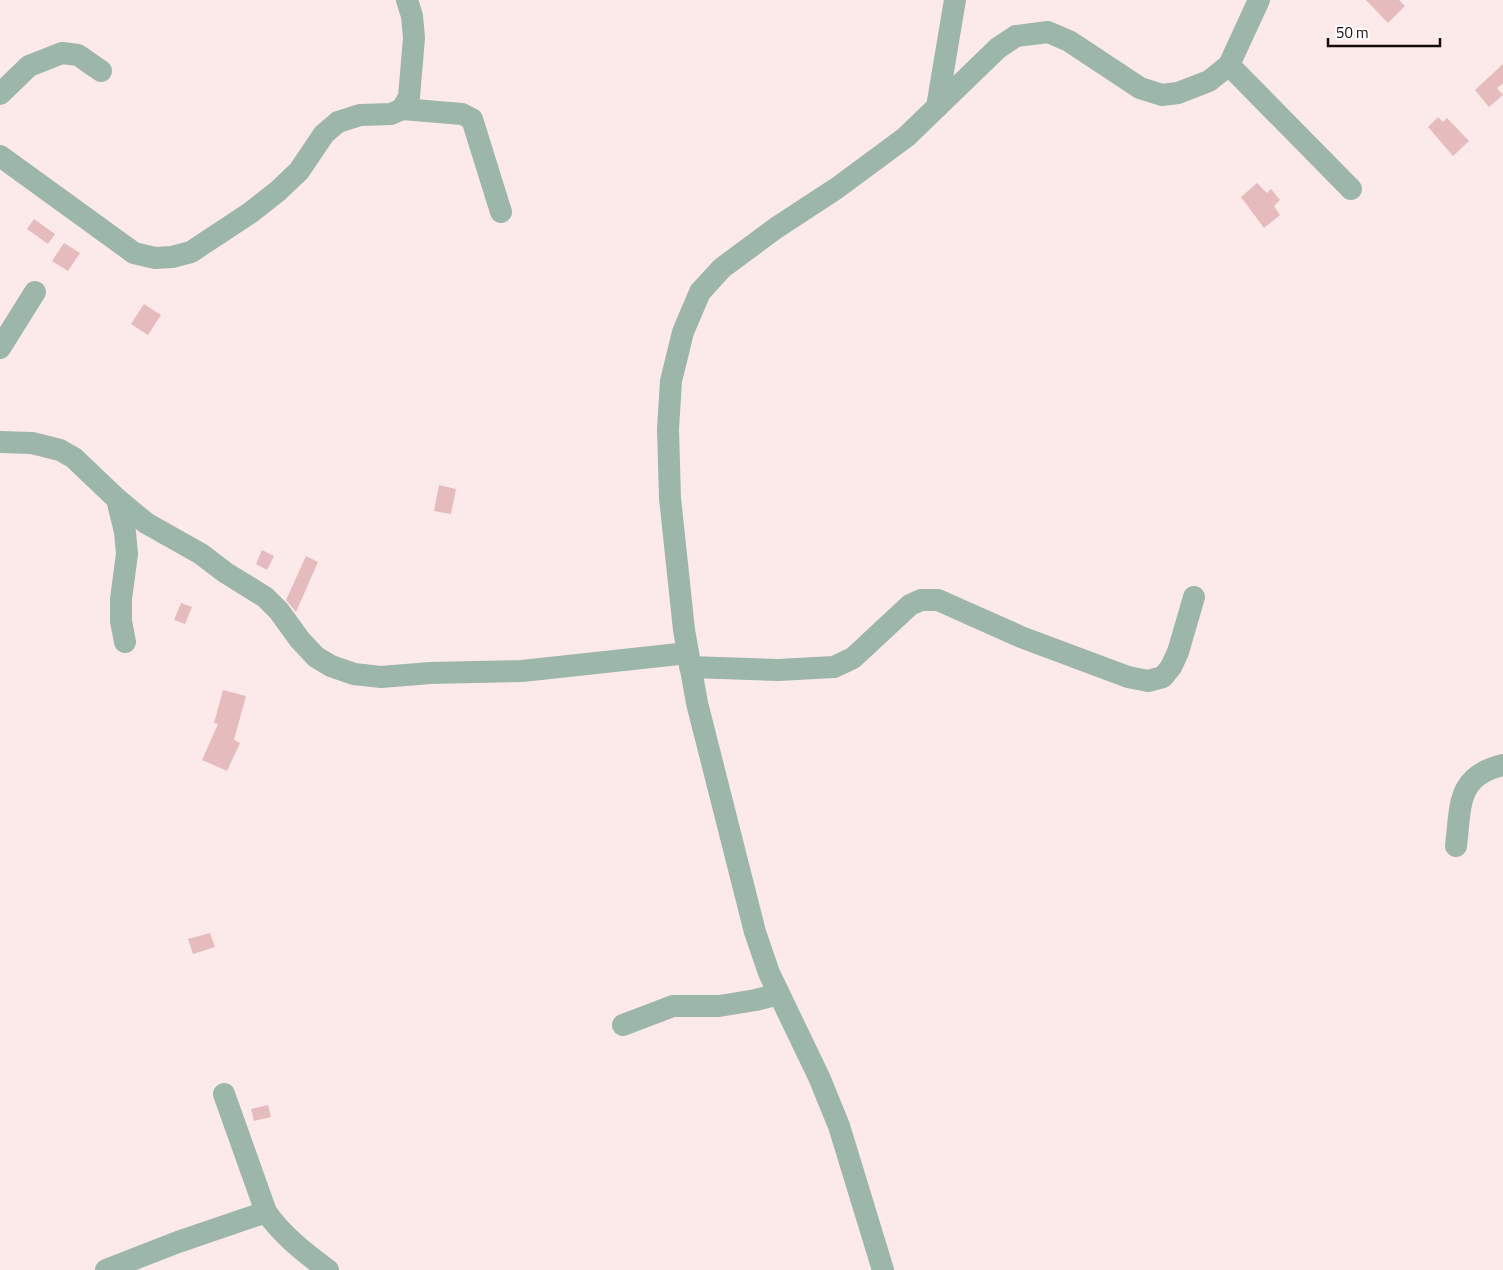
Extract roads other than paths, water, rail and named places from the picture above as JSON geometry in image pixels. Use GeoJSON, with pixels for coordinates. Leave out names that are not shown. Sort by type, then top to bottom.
{"type":"FeatureCollection","features":[{"type":"Feature","properties":{"kind":"street"},"geometry":{"type":"LineString","coordinates":[[402,109],[409,97],[414,38],[412,16],[407,0]]}},
{"type":"Feature","properties":{"kind":"street"},"geometry":{"type":"LineString","coordinates":[[937,107],[955,0]]}},
{"type":"Feature","properties":{"kind":"street"},"geometry":{"type":"LineString","coordinates":[[883,1270],[839,1126],[819,1077],[769,973],[755,932],[697,703],[689,660],[670,498],[668,429],[671,381],[682,332],[700,292],[722,268],[776,228],[837,188],[906,137],[998,48],[1016,36],[1048,32],[1069,40],[1140,88],[1162,95],[1178,93],[1209,81],[1229,65],[1259,0]]}},
{"type":"Feature","properties":{"kind":"street"},"geometry":{"type":"LineString","coordinates":[[0,94],[29,66],[62,53],[78,55],[101,71]]}},
{"type":"Feature","properties":{"kind":"street"},"geometry":{"type":"LineString","coordinates":[[1229,65],[1351,189]]}},
{"type":"Feature","properties":{"kind":"street"},"geometry":{"type":"LineString","coordinates":[[0,156],[134,253],[156,258],[172,257],[191,252],[250,213],[278,191],[299,171],[324,134],[338,122],[360,115],[391,114],[402,109],[462,114],[472,119],[501,212]]}},
{"type":"Feature","properties":{"kind":"street"},"geometry":{"type":"LineString","coordinates":[[0,348],[34,292]]}},
{"type":"Feature","properties":{"kind":"street"},"geometry":{"type":"LineString","coordinates":[[0,442],[32,443],[60,450],[74,458],[117,499],[146,523],[201,554],[226,573],[265,597],[279,611],[300,640],[316,657],[331,666],[354,674],[381,678],[430,673],[522,672],[689,660],[778,670],[834,667],[853,658],[910,606],[921,600],[938,600],[1021,637],[1128,678],[1148,681],[1163,677],[1171,667],[1178,652],[1194,597]]}},
{"type":"Feature","properties":{"kind":"street"},"geometry":{"type":"LineString","coordinates":[[117,499],[125,532],[127,554],[121,600],[121,621],[125,642]]}},
{"type":"Feature","properties":{"kind":"street"},"geometry":{"type":"LineString","coordinates":[[1456,846],[1461,806],[1465,792],[1472,779],[1490,768],[1503,765]]}},
{"type":"Feature","properties":{"kind":"street"},"geometry":{"type":"LineString","coordinates":[[623,1025],[673,1006],[719,1006],[779,994]]}},
{"type":"Feature","properties":{"kind":"street"},"geometry":{"type":"LineString","coordinates":[[224,1094],[266,1212],[277,1228],[328,1270]]}},
{"type":"Feature","properties":{"kind":"street"},"geometry":{"type":"LineString","coordinates":[[106,1270],[178,1242],[266,1212]]}}]}
